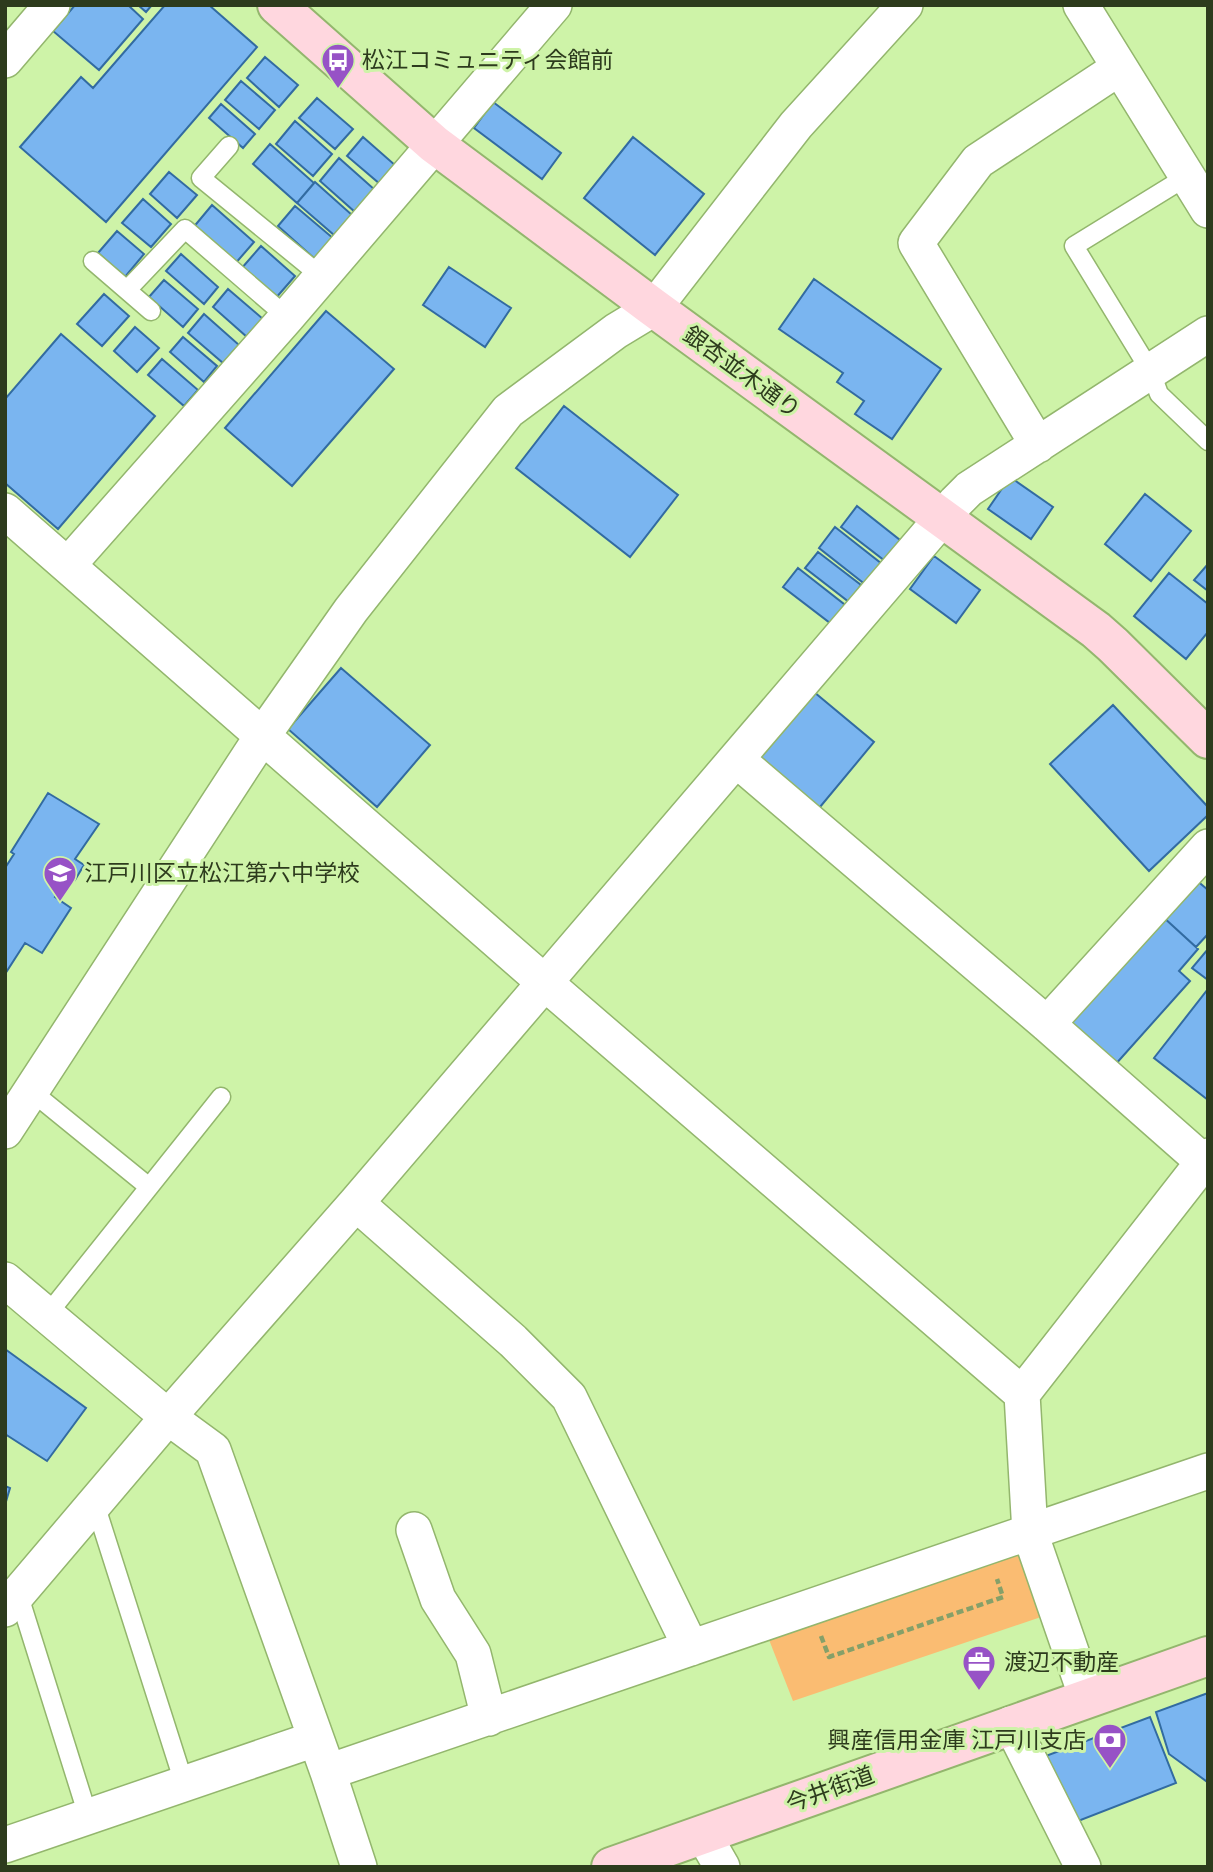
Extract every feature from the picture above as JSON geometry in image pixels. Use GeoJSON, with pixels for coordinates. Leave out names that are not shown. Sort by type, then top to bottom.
{"type":"FeatureCollection","features":[{"type":"Feature","properties":{"kind":"street"},"geometry":{"type":"LineString","coordinates":[[5,60],[52,5]]}},
{"type":"Feature","properties":{"kind":"street","name":"銀杏並木通り"},"geometry":{"type":"LineString","coordinates":[[277,5],[434,144],[1096,630],[1208,739]]}},
{"type":"Feature","properties":{"kind":"street"},"geometry":{"type":"LineString","coordinates":[[68,565],[287,317],[554,5]]}},
{"type":"Feature","properties":{"kind":"street"},"geometry":{"type":"LineString","coordinates":[[5,1131],[263,735],[351,610],[508,411],[616,331],[654,308],[796,125],[905,5]]}},
{"type":"Feature","properties":{"kind":"street"},"geometry":{"type":"LineString","coordinates":[[1081,5],[1208,210]]}},
{"type":"Feature","properties":{"kind":"street"},"geometry":{"type":"LineString","coordinates":[[1038,445],[916,243],[978,161],[1119,68]]}},
{"type":"Feature","properties":{"kind":"street"},"geometry":{"type":"LineString","coordinates":[[12,1601],[969,489],[1208,334]]}},
{"type":"Feature","properties":{"kind":"street"},"geometry":{"type":"LineString","coordinates":[[5,511],[544,982],[1022,1394]]}},
{"type":"Feature","properties":{"kind":"street"},"geometry":{"type":"LineString","coordinates":[[737,760],[1206,1161],[1022,1394],[1030,1533],[1087,1698]]}},
{"type":"Feature","properties":{"kind":"street"},"geometry":{"type":"LineString","coordinates":[[1047,1024],[1208,848]]}},
{"type":"Feature","properties":{"kind":"street"},"geometry":{"type":"LineString","coordinates":[[356,1203],[513,1341],[569,1397],[691,1648]]}},
{"type":"Feature","properties":{"kind":"street"},"geometry":{"type":"LineString","coordinates":[[5,1280],[168,1417],[213,1450],[328,1772],[359,1867]]}},
{"type":"Feature","properties":{"kind":"street"},"geometry":{"type":"LineString","coordinates":[[328,1772],[1208,1471]]}},
{"type":"Feature","properties":{"kind":"street"},"geometry":{"type":"LineString","coordinates":[[414,1531],[438,1599],[473,1654],[489,1718]]}},
{"type":"Feature","properties":{"kind":"street","name":"今井街道"},"geometry":{"type":"LineString","coordinates":[[623,1864],[1208,1656]]}},
{"type":"Feature","properties":{"kind":"street"},"geometry":{"type":"LineString","coordinates":[[1011,1724],[1083,1867]]}},
{"type":"Feature","properties":{"kind":"street"},"geometry":{"type":"LineString","coordinates":[[5,1845],[315,1740]]}},
{"type":"Feature","properties":{"kind":"street"},"geometry":{"type":"LineString","coordinates":[[703,1834],[722,1867]]}},
{"type":"Feature","properties":{"kind":"lane"},"geometry":{"type":"LineString","coordinates":[[229,146],[201,178],[321,276]]}},
{"type":"Feature","properties":{"kind":"lane"},"geometry":{"type":"LineString","coordinates":[[1186,177],[1074,246],[1151,372],[1159,394],[1208,441]]}},
{"type":"Feature","properties":{"kind":"lane"},"geometry":{"type":"LineString","coordinates":[[127,290],[185,229],[287,317]]}},
{"type":"Feature","properties":{"kind":"lane"},"geometry":{"type":"LineString","coordinates":[[93,261],[151,311]]}},
{"type":"Feature","properties":{"kind":"lane"},"geometry":{"type":"LineString","coordinates":[[31,1091],[149,1187]]}},
{"type":"Feature","properties":{"kind":"lane"},"geometry":{"type":"LineString","coordinates":[[47,1315],[220,1097]]}},
{"type":"Feature","properties":{"kind":"lane"},"geometry":{"type":"LineString","coordinates":[[94,1504],[184,1783]]}},
{"type":"Feature","properties":{"kind":"lane"},"geometry":{"type":"LineString","coordinates":[[12,1601],[88,1816]]}},
{"type":"Feature","properties":{"kind":"path"},"geometry":{"type":"LineString","coordinates":[[810,1608],[829,1657],[1003,1597],[987,1548]]}},
{"type":"Feature","properties":{"kind":"shaded area"},"geometry":{"type":"Polygon","coordinates":[[[1017,1550],[1041,1617],[793,1701],[766,1632],[1017,1550]]]}},
{"type":"Feature","properties":{"kind":"building"},"geometry":{"type":"Polygon","coordinates":[[[75,5],[128,5],[143,19],[99,70],[53,31],[75,5]]]}},
{"type":"Feature","properties":{"kind":"building"},"geometry":{"type":"Polygon","coordinates":[[[138,5],[152,5],[146,12],[138,5]]]}},
{"type":"Feature","properties":{"kind":"building"},"geometry":{"type":"Polygon","coordinates":[[[165,5],[209,5],[257,47],[106,222],[20,147],[81,77],[93,88],[165,5]]]}},
{"type":"Feature","properties":{"kind":"building"},"geometry":{"type":"Polygon","coordinates":[[[265,57],[298,85],[279,107],[247,78],[265,57]]]}},
{"type":"Feature","properties":{"kind":"building"},"geometry":{"type":"Polygon","coordinates":[[[241,81],[275,110],[259,129],[225,100],[241,81]]]}},
{"type":"Feature","properties":{"kind":"building"},"geometry":{"type":"Polygon","coordinates":[[[317,98],[353,129],[335,149],[299,118],[317,98]]]}},
{"type":"Feature","properties":{"kind":"building"},"geometry":{"type":"Polygon","coordinates":[[[493,102],[561,153],[542,179],[474,128],[493,102]]]}},
{"type":"Feature","properties":{"kind":"building"},"geometry":{"type":"Polygon","coordinates":[[[221,104],[255,134],[243,148],[209,118],[221,104]]]}},
{"type":"Feature","properties":{"kind":"building"},"geometry":{"type":"Polygon","coordinates":[[[295,121],[332,154],[313,176],[276,144],[295,121]]]}},
{"type":"Feature","properties":{"kind":"building"},"geometry":{"type":"Polygon","coordinates":[[[363,137],[396,166],[380,184],[347,156],[363,137]]]}},
{"type":"Feature","properties":{"kind":"building"},"geometry":{"type":"Polygon","coordinates":[[[633,137],[704,194],[655,255],[584,198],[633,137]]]}},
{"type":"Feature","properties":{"kind":"building"},"geometry":{"type":"Polygon","coordinates":[[[270,144],[314,183],[297,203],[253,164],[270,144]]]}},
{"type":"Feature","properties":{"kind":"building"},"geometry":{"type":"Polygon","coordinates":[[[339,158],[375,190],[355,212],[320,181],[339,158]]]}},
{"type":"Feature","properties":{"kind":"building"},"geometry":{"type":"Polygon","coordinates":[[[169,172],[197,195],[177,218],[150,194],[169,172]]]}},
{"type":"Feature","properties":{"kind":"building"},"geometry":{"type":"Polygon","coordinates":[[[315,182],[352,215],[334,235],[297,203],[315,182]]]}},
{"type":"Feature","properties":{"kind":"building"},"geometry":{"type":"Polygon","coordinates":[[[143,199],[171,224],[151,247],[122,223],[143,199]]]}},
{"type":"Feature","properties":{"kind":"building"},"geometry":{"type":"Polygon","coordinates":[[[212,205],[254,242],[234,265],[192,229],[212,205]]]}},
{"type":"Feature","properties":{"kind":"building"},"geometry":{"type":"Polygon","coordinates":[[[295,206],[334,239],[316,260],[278,226],[295,206]]]}},
{"type":"Feature","properties":{"kind":"building"},"geometry":{"type":"Polygon","coordinates":[[[117,231],[144,254],[125,277],[98,253],[117,231]]]}},
{"type":"Feature","properties":{"kind":"building"},"geometry":{"type":"Polygon","coordinates":[[[261,246],[295,276],[275,299],[241,269],[261,246]]]}},
{"type":"Feature","properties":{"kind":"building"},"geometry":{"type":"Polygon","coordinates":[[[181,254],[218,287],[204,304],[166,271],[181,254]]]}},
{"type":"Feature","properties":{"kind":"building"},"geometry":{"type":"Polygon","coordinates":[[[449,267],[511,308],[485,347],[423,305],[449,267]]]}},
{"type":"Feature","properties":{"kind":"building"},"geometry":{"type":"Polygon","coordinates":[[[814,279],[941,369],[892,439],[855,414],[864,401],[837,382],[843,373],[779,329],[814,279]]]}},
{"type":"Feature","properties":{"kind":"building"},"geometry":{"type":"Polygon","coordinates":[[[164,280],[198,309],[183,327],[149,297],[164,280]]]}},
{"type":"Feature","properties":{"kind":"building"},"geometry":{"type":"Polygon","coordinates":[[[228,289],[263,319],[247,337],[213,307],[228,289]]]}},
{"type":"Feature","properties":{"kind":"building"},"geometry":{"type":"Polygon","coordinates":[[[104,294],[129,316],[102,346],[77,324],[104,294]]]}},
{"type":"Feature","properties":{"kind":"building"},"geometry":{"type":"Polygon","coordinates":[[[326,311],[394,369],[292,486],[225,428],[326,311]]]}},
{"type":"Feature","properties":{"kind":"building"},"geometry":{"type":"Polygon","coordinates":[[[204,314],[239,345],[223,363],[188,333],[204,314]]]}},
{"type":"Feature","properties":{"kind":"building"},"geometry":{"type":"Polygon","coordinates":[[[135,327],[159,348],[137,372],[114,351],[135,327]]]}},
{"type":"Feature","properties":{"kind":"building"},"geometry":{"type":"Polygon","coordinates":[[[61,334],[155,416],[58,529],[5,483],[5,399],[61,334]]]}},
{"type":"Feature","properties":{"kind":"building"},"geometry":{"type":"Polygon","coordinates":[[[183,337],[217,366],[204,382],[170,352],[183,337]]]}},
{"type":"Feature","properties":{"kind":"building"},"geometry":{"type":"Polygon","coordinates":[[[162,359],[198,390],[184,406],[148,375],[162,359]]]}},
{"type":"Feature","properties":{"kind":"building"},"geometry":{"type":"Polygon","coordinates":[[[564,406],[678,495],[630,557],[516,468],[564,406]]]}},
{"type":"Feature","properties":{"kind":"building"},"geometry":{"type":"Polygon","coordinates":[[[1010,477],[1053,507],[1031,539],[988,509],[1010,477]]]}},
{"type":"Feature","properties":{"kind":"building"},"geometry":{"type":"Polygon","coordinates":[[[1145,494],[1191,531],[1151,581],[1105,544],[1145,494]]]}},
{"type":"Feature","properties":{"kind":"building"},"geometry":{"type":"Polygon","coordinates":[[[857,506],[905,544],[889,564],[841,527],[857,506]]]}},
{"type":"Feature","properties":{"kind":"building"},"geometry":{"type":"Polygon","coordinates":[[[835,527],[882,564],[866,585],[819,548],[835,527]]]}},
{"type":"Feature","properties":{"kind":"building"},"geometry":{"type":"Polygon","coordinates":[[[818,552],[861,585],[849,602],[805,568],[818,552]]]}},
{"type":"Feature","properties":{"kind":"building"},"geometry":{"type":"Polygon","coordinates":[[[934,556],[980,590],[956,623],[910,589],[934,556]]]}},
{"type":"Feature","properties":{"kind":"building"},"geometry":{"type":"Polygon","coordinates":[[[1208,564],[1208,591],[1194,580],[1208,564]]]}},
{"type":"Feature","properties":{"kind":"building"},"geometry":{"type":"Polygon","coordinates":[[[798,568],[849,608],[834,626],[783,587],[798,568]]]}},
{"type":"Feature","properties":{"kind":"building"},"geometry":{"type":"Polygon","coordinates":[[[1169,573],[1208,604],[1208,632],[1186,659],[1134,616],[1169,573]]]}},
{"type":"Feature","properties":{"kind":"building"},"geometry":{"type":"Polygon","coordinates":[[[341,668],[430,745],[377,807],[288,729],[341,668]]]}},
{"type":"Feature","properties":{"kind":"building"},"geometry":{"type":"Polygon","coordinates":[[[814,692],[874,742],[815,813],[755,762],[814,692]]]}},
{"type":"Feature","properties":{"kind":"building"},"geometry":{"type":"Polygon","coordinates":[[[1113,705],[1208,807],[1208,815],[1149,871],[1050,764],[1113,705]]]}},
{"type":"Feature","properties":{"kind":"building"},"geometry":{"type":"Polygon","coordinates":[[[48,793],[99,824],[75,859],[84,865],[75,880],[69,877],[55,897],[71,908],[42,953],[25,943],[5,974],[5,868],[14,854],[11,852],[48,793]]]}},
{"type":"Feature","properties":{"kind":"building"},"geometry":{"type":"Polygon","coordinates":[[[1195,879],[1208,890],[1208,934],[1196,947],[1162,916],[1195,879]]]}},
{"type":"Feature","properties":{"kind":"building"},"geometry":{"type":"Polygon","coordinates":[[[1162,916],[1198,949],[1179,971],[1190,981],[1114,1066],[1066,1024],[1162,916]]]}},
{"type":"Feature","properties":{"kind":"building"},"geometry":{"type":"Polygon","coordinates":[[[1208,949],[1208,980],[1192,968],[1208,949]]]}},
{"type":"Feature","properties":{"kind":"building"},"geometry":{"type":"Polygon","coordinates":[[[1208,989],[1208,1100],[1154,1058],[1208,989]]]}},
{"type":"Feature","properties":{"kind":"building"},"geometry":{"type":"Polygon","coordinates":[[[5,1349],[86,1408],[47,1461],[5,1434],[5,1349]]]}},
{"type":"Feature","properties":{"kind":"building"},"geometry":{"type":"Polygon","coordinates":[[[5,1486],[10,1488],[5,1505],[5,1486]]]}},
{"type":"Feature","properties":{"kind":"building"},"geometry":{"type":"Polygon","coordinates":[[[1208,1693],[1206,1781],[1169,1754],[1156,1712],[1208,1693]]]}},
{"type":"Feature","properties":{"kind":"building","name":"興産信用金庫 江戸川支店"},"geometry":{"type":"Polygon","coordinates":[[[1150,1717],[1176,1783],[1073,1823],[1043,1757],[1150,1717]]]}},
{"type":"Feature","properties":{"kind":"place","name":"松江コミュニティ会館前"},"geometry":{"type":"Point","coordinates":[338,90]}},
{"type":"Feature","properties":{"kind":"place","name":"江戸川区立松江第六中学校"},"geometry":{"type":"Point","coordinates":[60,903]}},
{"type":"Feature","properties":{"kind":"place","name":"渡辺不動産"},"geometry":{"type":"Point","coordinates":[979,1692]}},
{"type":"Feature","properties":{"kind":"place","name":"興産信用金庫 江戸川支店"},"geometry":{"type":"Point","coordinates":[1110,1770]}}]}
